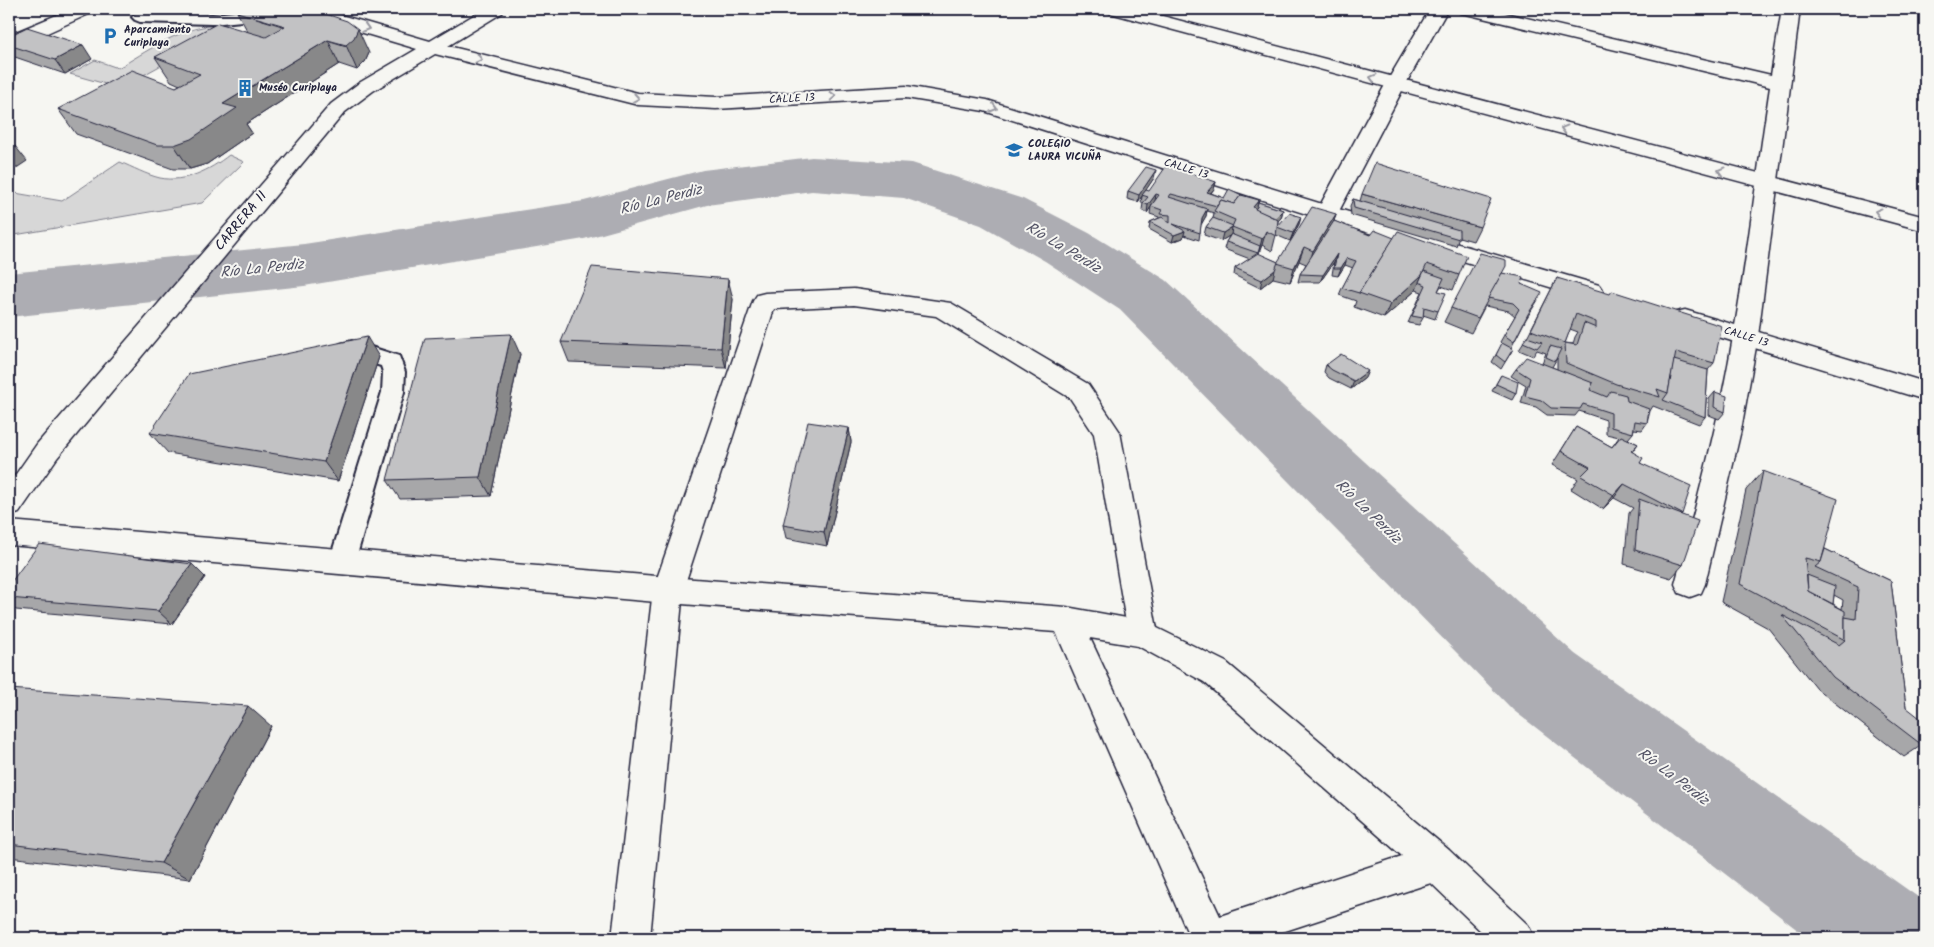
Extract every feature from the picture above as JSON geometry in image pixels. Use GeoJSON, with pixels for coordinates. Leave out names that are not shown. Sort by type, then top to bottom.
{"type":"FeatureCollection","features":[{"type":"Feature","properties":{"kind":"street"},"geometry":{"type":"LineString","coordinates":[[9,41],[39,30],[85,9]]}},
{"type":"Feature","properties":{"kind":"street","name":"CALLE 13"},"geometry":{"type":"LineString","coordinates":[[303,9],[431,47],[638,99],[716,103],[906,92],[987,106],[1328,213],[1616,298]]}},
{"type":"Feature","properties":{"kind":"street","name":"CARRERA 11"},"geometry":{"type":"LineString","coordinates":[[10,524],[47,451],[338,108],[366,86],[496,9]]}},
{"type":"Feature","properties":{"kind":"street"},"geometry":{"type":"LineString","coordinates":[[1116,9],[1767,184],[1925,224]]}},
{"type":"Feature","properties":{"kind":"street"},"geometry":{"type":"LineString","coordinates":[[1328,213],[1395,84],[1438,9]]}},
{"type":"Feature","properties":{"kind":"street"},"geometry":{"type":"LineString","coordinates":[[1466,9],[1779,82]]}},
{"type":"Feature","properties":{"kind":"street"},"geometry":{"type":"LineString","coordinates":[[1690,584],[1729,430],[1746,336],[1779,82],[1791,9]]}},
{"type":"Feature","properties":{"kind":"street"},"geometry":{"type":"LineString","coordinates":[[631,938],[668,590],[765,301],[854,297],[942,309],[1078,391],[1107,432],[1143,634]]}},
{"type":"Feature","properties":{"kind":"street","name":"CALLE 13"},"geometry":{"type":"LineString","coordinates":[[1662,312],[1925,391]]}},
{"type":"Feature","properties":{"kind":"street"},"geometry":{"type":"LineString","coordinates":[[10,524],[342,562],[668,590],[1066,620],[1143,634],[1215,672],[1436,862],[1515,938]]}},
{"type":"Feature","properties":{"kind":"street"},"geometry":{"type":"LineString","coordinates":[[1066,620],[1210,938],[1436,862]]}},
{"type":"Feature","properties":{"kind":"lane"},"geometry":{"type":"LineString","coordinates":[[140,17],[212,19],[303,9]]}},
{"type":"Feature","properties":{"kind":"lane"},"geometry":{"type":"LineString","coordinates":[[325,352],[352,349],[391,360],[394,372],[393,392],[342,562]]}},
{"type":"Feature","properties":{"kind":"shaded area"},"geometry":{"type":"Polygon","coordinates":[[[209,26],[223,31],[120,88],[70,74],[95,60],[118,68],[173,37],[197,28],[209,26]]]}},
{"type":"Feature","properties":{"kind":"shaded area"},"geometry":{"type":"Polygon","coordinates":[[[229,155],[244,162],[202,203],[9,236],[9,192],[62,201],[120,162],[155,177],[179,179],[197,174],[214,166],[229,155]]]}},
{"type":"Feature","properties":{"kind":"building"},"geometry":{"type":"Polygon","coordinates":[[[244,9],[311,9],[347,21],[358,29],[354,38],[346,45],[328,40],[223,104],[237,108],[191,139],[174,145],[157,145],[58,109],[132,70],[176,87],[200,74],[155,57],[218,23],[266,37],[285,26],[237,12],[244,9]]]}},
{"type":"Feature","properties":{"kind":"building"},"geometry":{"type":"Polygon","coordinates":[[[27,27],[83,45],[55,60],[9,45],[9,36],[27,27]]]}},
{"type":"Feature","properties":{"kind":"building"},"geometry":{"type":"Polygon","coordinates":[[[9,145],[15,146],[9,151],[9,145]]]}},
{"type":"Feature","properties":{"kind":"building"},"geometry":{"type":"Polygon","coordinates":[[[1375,163],[1491,199],[1480,227],[1362,194],[1375,163]]]}},
{"type":"Feature","properties":{"kind":"building"},"geometry":{"type":"Polygon","coordinates":[[[1167,165],[1216,182],[1207,192],[1224,198],[1229,189],[1244,196],[1241,195],[1234,204],[1221,200],[1217,206],[1171,194],[1169,197],[1207,209],[1202,218],[1200,233],[1173,224],[1185,231],[1174,235],[1150,222],[1162,217],[1170,223],[1170,215],[1160,214],[1162,210],[1151,206],[1159,195],[1156,194],[1148,205],[1143,203],[1148,197],[1142,195],[1146,190],[1149,191],[1167,165]]]}},
{"type":"Feature","properties":{"kind":"building"},"geometry":{"type":"Polygon","coordinates":[[[1146,167],[1156,170],[1139,195],[1128,191],[1146,167]]]}},
{"type":"Feature","properties":{"kind":"building"},"geometry":{"type":"Polygon","coordinates":[[[1241,195],[1259,200],[1253,207],[1278,220],[1276,236],[1266,231],[1262,239],[1232,227],[1235,220],[1214,211],[1221,200],[1234,204],[1241,195]]]}},
{"type":"Feature","properties":{"kind":"building"},"geometry":{"type":"Polygon","coordinates":[[[1353,199],[1459,230],[1459,239],[1354,208],[1353,199]]]}},
{"type":"Feature","properties":{"kind":"building"},"geometry":{"type":"Polygon","coordinates":[[[1258,202],[1283,210],[1275,218],[1255,209],[1258,202]]]}},
{"type":"Feature","properties":{"kind":"building"},"geometry":{"type":"Polygon","coordinates":[[[1312,207],[1336,214],[1313,251],[1304,247],[1294,268],[1277,263],[1312,207]]]}},
{"type":"Feature","properties":{"kind":"building"},"geometry":{"type":"Polygon","coordinates":[[[1289,213],[1301,217],[1293,233],[1277,227],[1289,213]]]}},
{"type":"Feature","properties":{"kind":"building"},"geometry":{"type":"Polygon","coordinates":[[[1213,218],[1233,226],[1223,233],[1206,227],[1213,218]]]}},
{"type":"Feature","properties":{"kind":"building"},"geometry":{"type":"Polygon","coordinates":[[[1334,221],[1370,235],[1374,230],[1394,238],[1359,293],[1342,288],[1356,261],[1347,258],[1341,268],[1334,268],[1337,254],[1323,275],[1300,274],[1334,221]]]}},
{"type":"Feature","properties":{"kind":"building"},"geometry":{"type":"Polygon","coordinates":[[[1398,231],[1467,256],[1459,275],[1427,264],[1422,275],[1390,304],[1359,293],[1398,231]]]}},
{"type":"Feature","properties":{"kind":"building"},"geometry":{"type":"Polygon","coordinates":[[[1231,234],[1260,246],[1258,253],[1226,242],[1231,234]]]}},
{"type":"Feature","properties":{"kind":"building"},"geometry":{"type":"Polygon","coordinates":[[[1258,253],[1278,262],[1275,270],[1262,280],[1235,268],[1258,253]]]}},
{"type":"Feature","properties":{"kind":"building"},"geometry":{"type":"Polygon","coordinates":[[[1480,253],[1506,260],[1506,266],[1478,318],[1451,308],[1480,253]]]}},
{"type":"Feature","properties":{"kind":"building"},"geometry":{"type":"Polygon","coordinates":[[[592,267],[728,279],[721,348],[561,342],[592,267]]]}},
{"type":"Feature","properties":{"kind":"building"},"geometry":{"type":"Polygon","coordinates":[[[1424,271],[1444,278],[1438,291],[1446,293],[1438,311],[1424,307],[1423,318],[1412,316],[1426,285],[1419,282],[1424,271]]]}},
{"type":"Feature","properties":{"kind":"building"},"geometry":{"type":"Polygon","coordinates":[[[1502,273],[1523,277],[1521,284],[1542,293],[1528,314],[1514,342],[1504,335],[1519,309],[1513,303],[1488,298],[1502,273]]]}},
{"type":"Feature","properties":{"kind":"building"},"geometry":{"type":"Polygon","coordinates":[[[1557,278],[1610,294],[1612,291],[1722,326],[1714,363],[1676,352],[1668,393],[1657,389],[1660,397],[1616,384],[1566,363],[1565,343],[1531,330],[1557,278]],[[1576,314],[1565,343],[1577,345],[1584,323],[1596,328],[1596,322],[1576,314]]]}},
{"type":"Feature","properties":{"kind":"building"},"geometry":{"type":"Polygon","coordinates":[[[511,334],[480,477],[387,480],[425,338],[511,334]]]}},
{"type":"Feature","properties":{"kind":"building"},"geometry":{"type":"Polygon","coordinates":[[[367,337],[324,462],[150,433],[189,374],[367,337]]]}},
{"type":"Feature","properties":{"kind":"building"},"geometry":{"type":"Polygon","coordinates":[[[1527,337],[1542,342],[1537,348],[1523,342],[1527,337]]]}},
{"type":"Feature","properties":{"kind":"building"},"geometry":{"type":"Polygon","coordinates":[[[1502,343],[1513,349],[1505,362],[1496,355],[1502,343]]]}},
{"type":"Feature","properties":{"kind":"building"},"geometry":{"type":"Polygon","coordinates":[[[1550,346],[1561,349],[1555,361],[1546,357],[1550,346]]]}},
{"type":"Feature","properties":{"kind":"building"},"geometry":{"type":"Polygon","coordinates":[[[1341,354],[1368,371],[1354,381],[1326,365],[1341,354]]]}},
{"type":"Feature","properties":{"kind":"building"},"geometry":{"type":"Polygon","coordinates":[[[1526,357],[1593,383],[1590,390],[1607,397],[1611,391],[1626,395],[1627,401],[1649,409],[1647,423],[1635,421],[1633,433],[1611,427],[1611,413],[1583,404],[1580,409],[1551,408],[1541,400],[1525,396],[1530,378],[1516,369],[1526,357]]]}},
{"type":"Feature","properties":{"kind":"building"},"geometry":{"type":"Polygon","coordinates":[[[1674,360],[1708,370],[1705,417],[1663,400],[1668,393],[1674,360]]]}},
{"type":"Feature","properties":{"kind":"building"},"geometry":{"type":"Polygon","coordinates":[[[1501,375],[1518,382],[1516,393],[1496,384],[1501,375]]]}},
{"type":"Feature","properties":{"kind":"building"},"geometry":{"type":"Polygon","coordinates":[[[1715,392],[1727,396],[1725,412],[1714,407],[1715,392]]]}},
{"type":"Feature","properties":{"kind":"building"},"geometry":{"type":"Polygon","coordinates":[[[808,422],[849,428],[824,532],[783,525],[808,422]]]}},
{"type":"Feature","properties":{"kind":"building"},"geometry":{"type":"Polygon","coordinates":[[[1576,427],[1612,447],[1621,436],[1638,444],[1631,451],[1643,458],[1640,463],[1691,486],[1682,514],[1624,484],[1614,495],[1581,476],[1590,467],[1561,451],[1576,427]]]}},
{"type":"Feature","properties":{"kind":"building"},"geometry":{"type":"Polygon","coordinates":[[[1763,471],[1838,499],[1821,562],[1805,558],[1808,591],[1845,611],[1845,640],[1740,584],[1763,471]]]}},
{"type":"Feature","properties":{"kind":"building"},"geometry":{"type":"Polygon","coordinates":[[[1639,499],[1698,521],[1683,565],[1635,550],[1639,499]]]}},
{"type":"Feature","properties":{"kind":"building"},"geometry":{"type":"Polygon","coordinates":[[[39,544],[192,564],[158,611],[9,598],[9,585],[39,544]]]}},
{"type":"Feature","properties":{"kind":"building"},"geometry":{"type":"Polygon","coordinates":[[[1825,549],[1891,581],[1906,707],[1925,722],[1925,741],[1922,745],[1833,677],[1782,615],[1839,645],[1845,640],[1845,617],[1856,619],[1858,587],[1815,567],[1821,562],[1825,549]]]}},
{"type":"Feature","properties":{"kind":"building"},"geometry":{"type":"Polygon","coordinates":[[[1807,575],[1835,586],[1833,604],[1808,591],[1807,575]]]}},
{"type":"Feature","properties":{"kind":"building"},"geometry":{"type":"Polygon","coordinates":[[[9,689],[248,706],[161,863],[9,844],[9,689]]]}},
{"type":"Feature","properties":{"kind":"waterway","name":"Río La Perdiz"},"geometry":{"type":"LineString","coordinates":[[9,295],[304,265],[584,220],[703,188],[812,174],[912,181],[1002,212],[1067,247],[1143,295],[1544,682],[1890,938]]}},
{"type":"Feature","properties":{"kind":"place","name":"Aparcamiento Curiplaya"},"geometry":{"type":"Point","coordinates":[110,36]}},
{"type":"Feature","properties":{"kind":"place","name":"Muséo Curiplaya"},"geometry":{"type":"Point","coordinates":[245,88]}},
{"type":"Feature","properties":{"kind":"place","name":"COLEGIO LAURA VICUÑA"},"geometry":{"type":"Point","coordinates":[1014,150]}}]}
